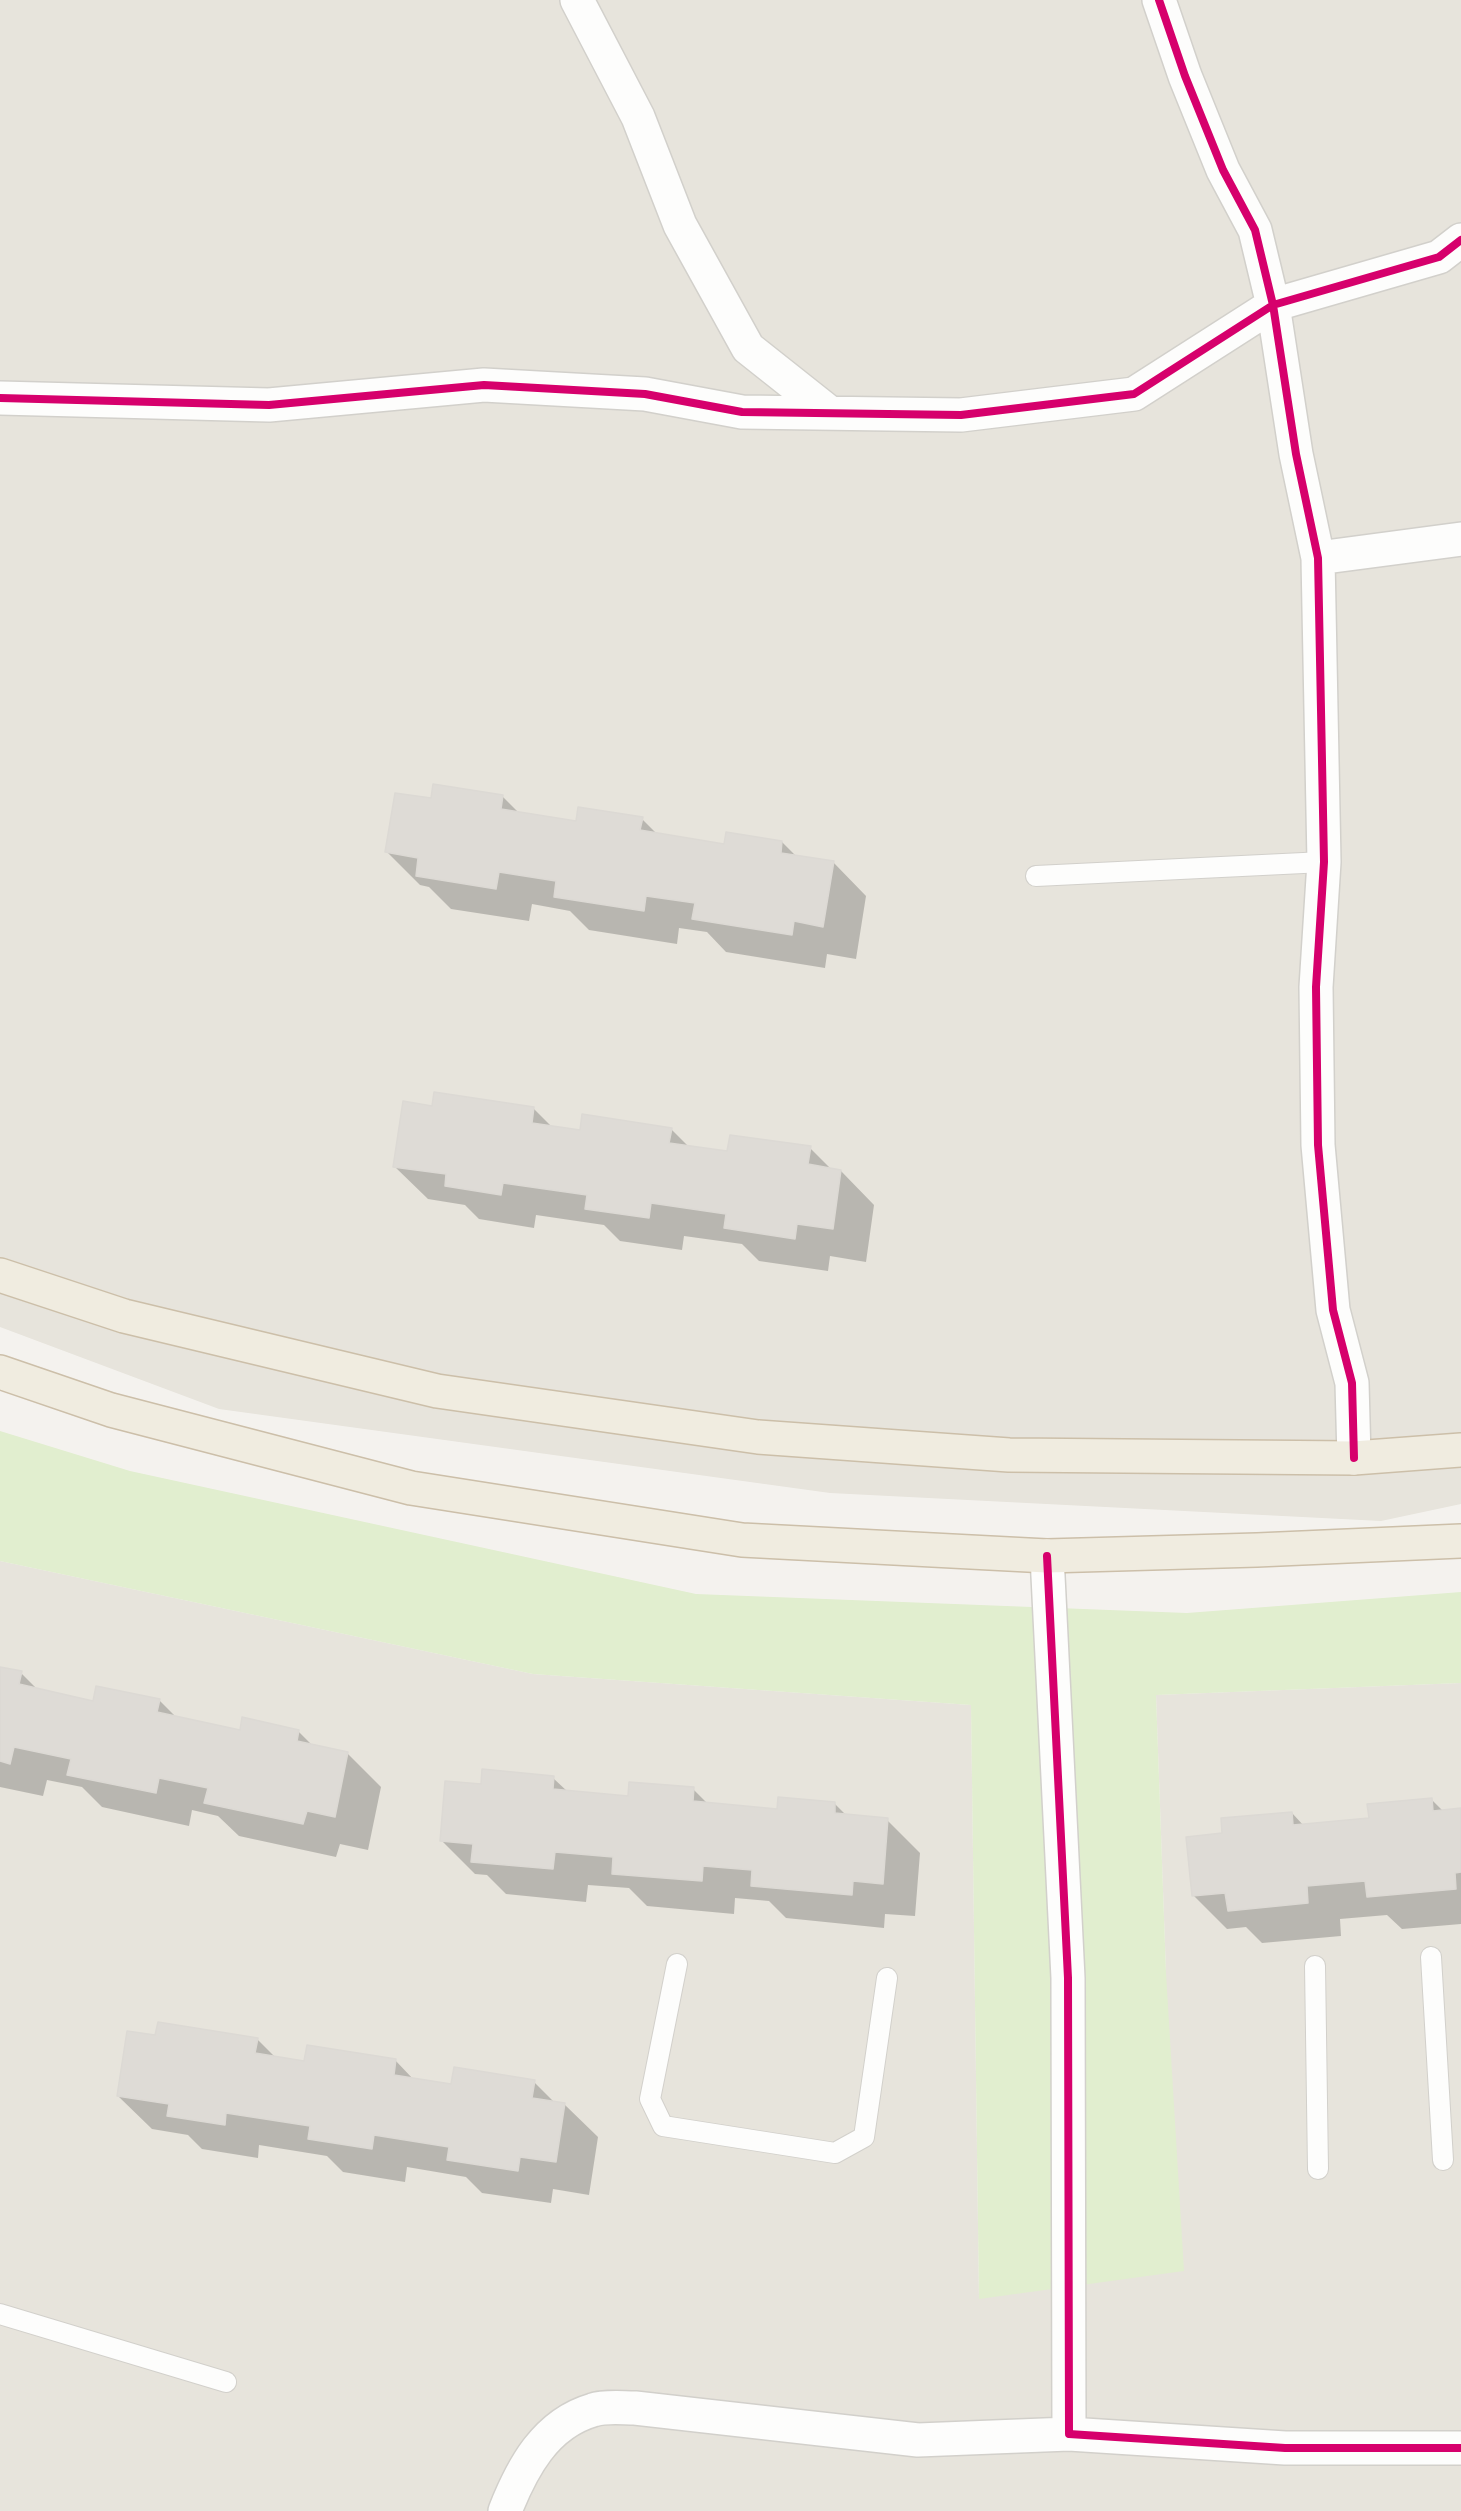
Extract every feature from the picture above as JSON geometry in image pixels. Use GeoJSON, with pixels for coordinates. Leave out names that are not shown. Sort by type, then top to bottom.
{"type":"FeatureCollection","features":[{"type":"Feature","properties":{"kind":"highway"},"geometry":{"type":"LineString","coordinates":[[0,1275],[124,1316],[437,1391],[747,1435],[1009,1455],[1354,1458],[1461,1450]]}},
{"type":"Feature","properties":{"kind":"highway"},"geometry":{"type":"LineString","coordinates":[[0,1372],[111,1410],[411,1488],[742,1540],[1047,1556],[1461,1541]]}},
{"type":"Feature","properties":{"kind":"street"},"geometry":{"type":"LineString","coordinates":[[577,0],[638,117],[680,225],[748,348],[831,413]]}},
{"type":"Feature","properties":{"kind":"street"},"geometry":{"type":"LineString","coordinates":[[1159,0],[1185,76],[1219,159],[1255,230],[1273,305],[1296,454],[1318,558],[1324,862],[1316,987],[1318,1145],[1334,1310],[1352,1383],[1354,1458]]}},
{"type":"Feature","properties":{"kind":"street"},"geometry":{"type":"LineString","coordinates":[[0,398],[268,405],[484,385],[645,394],[742,412],[961,415],[1134,394],[1273,305],[1439,257],[1461,240]]}},
{"type":"Feature","properties":{"kind":"street"},"geometry":{"type":"LineString","coordinates":[[1318,558],[1461,539]]}},
{"type":"Feature","properties":{"kind":"street"},"geometry":{"type":"LineString","coordinates":[[1047,1556],[1068,1978],[1069,2434]]}},
{"type":"Feature","properties":{"kind":"street"},"geometry":{"type":"LineString","coordinates":[[505,2511],[519,2477],[541,2444],[563,2423],[594,2409],[635,2408],[918,2440],[1069,2434],[1285,2448],[1461,2448]]}},
{"type":"Feature","properties":{"kind":"lane"},"geometry":{"type":"LineString","coordinates":[[1036,876],[1324,862]]}},
{"type":"Feature","properties":{"kind":"lane"},"geometry":{"type":"LineString","coordinates":[[1431,1957],[1443,2160]]}},
{"type":"Feature","properties":{"kind":"lane"},"geometry":{"type":"LineString","coordinates":[[677,1964],[650,2099],[663,2126],[835,2154],[864,2138],[887,1978]]}},
{"type":"Feature","properties":{"kind":"lane"},"geometry":{"type":"LineString","coordinates":[[1316,1966],[1318,2169]]}},
{"type":"Feature","properties":{"kind":"lane"},"geometry":{"type":"LineString","coordinates":[[0,2314],[226,2382]]}},
{"type":"Feature","properties":{"kind":"shaded area"},"geometry":{"type":"Polygon","coordinates":[[[0,0],[1461,0],[1461,1504],[1381,1521],[830,1493],[219,1409],[0,1327],[0,0]]]}},
{"type":"Feature","properties":{"kind":"shaded area"},"geometry":{"type":"Polygon","coordinates":[[[0,1561],[533,1674],[971,1705],[979,2299],[1166,1973],[1156,1695],[1461,1683],[1461,2511],[0,2511],[0,1561]]]}},
{"type":"Feature","properties":{"kind":"green space"},"geometry":{"type":"Polygon","coordinates":[[[0,1431],[130,1471],[696,1594],[1187,1613],[1461,1592],[1461,1683],[1156,1695],[1166,1973],[1184,2271],[979,2299],[971,1705],[533,1674],[0,1561],[0,1431]]]}},
{"type":"Feature","properties":{"kind":"building"},"geometry":{"type":"Polygon","coordinates":[[[433,784],[503,795],[501,809],[576,821],[578,807],[643,817],[640,830],[724,844],[726,832],[782,841],[781,853],[834,861],[823,927],[794,921],[792,935],[692,919],[695,903],[646,896],[644,911],[554,897],[556,881],[499,872],[496,889],[416,876],[418,858],[385,852],[395,793],[431,798],[433,784]]]}},
{"type":"Feature","properties":{"kind":"building"},"geometry":{"type":"Polygon","coordinates":[[[434,1092],[534,1107],[532,1123],[580,1130],[582,1114],[672,1128],[669,1143],[727,1151],[730,1135],[811,1146],[808,1164],[841,1170],[833,1229],[797,1224],[795,1239],[724,1228],[726,1214],[651,1203],[649,1218],[585,1209],[587,1195],[503,1183],[501,1195],[445,1186],[446,1174],[393,1167],[403,1101],[432,1106],[434,1092]]]}},
{"type":"Feature","properties":{"kind":"building"},"geometry":{"type":"Polygon","coordinates":[[[0,1667],[22,1671],[19,1684],[93,1701],[96,1686],[160,1699],[157,1712],[240,1730],[242,1717],[299,1730],[297,1741],[348,1752],[335,1817],[307,1811],[303,1824],[204,1803],[208,1788],[159,1778],[156,1793],[67,1775],[71,1759],[14,1747],[10,1764],[0,1761],[0,1667]]]}},
{"type":"Feature","properties":{"kind":"building"},"geometry":{"type":"Polygon","coordinates":[[[482,1769],[554,1776],[553,1789],[628,1796],[629,1782],[694,1787],[693,1801],[777,1809],[778,1797],[835,1802],[835,1813],[888,1818],[883,1884],[853,1881],[852,1895],[751,1886],[752,1870],[703,1866],[702,1881],[612,1874],[613,1857],[555,1852],[553,1869],[471,1862],[473,1844],[440,1841],[445,1781],[481,1784],[482,1769]]]}},
{"type":"Feature","properties":{"kind":"building"},"geometry":{"type":"Polygon","coordinates":[[[1432,1798],[1433,1811],[1461,1808],[1461,1872],[1455,1873],[1456,1889],[1367,1897],[1365,1881],[1307,1886],[1308,1903],[1228,1911],[1225,1893],[1192,1896],[1186,1837],[1222,1833],[1221,1818],[1292,1812],[1293,1825],[1369,1818],[1367,1804],[1432,1798]]]}},
{"type":"Feature","properties":{"kind":"building"},"geometry":{"type":"Polygon","coordinates":[[[158,2022],[258,2038],[255,2053],[304,2061],[307,2045],[396,2059],[394,2075],[451,2084],[454,2067],[535,2080],[532,2098],[565,2103],[556,2162],[520,2157],[518,2171],[447,2160],[449,2147],[374,2135],[372,2149],[308,2139],[310,2126],[226,2113],[225,2125],[167,2116],[169,2104],[117,2096],[127,2031],[155,2035],[158,2022]]]}},
{"type":"Feature","properties":{"kind":"cycle path"},"geometry":{"type":"LineString","coordinates":[[1159,0],[1185,76],[1223,170],[1255,230],[1273,305],[1296,454],[1318,558],[1324,862],[1316,987],[1318,1145],[1333,1310],[1352,1383],[1354,1458]]}},
{"type":"Feature","properties":{"kind":"cycle path"},"geometry":{"type":"LineString","coordinates":[[0,398],[269,405],[484,385],[645,394],[742,412],[961,415],[1134,394],[1273,305],[1439,257],[1461,240]]}},
{"type":"Feature","properties":{"kind":"cycle path"},"geometry":{"type":"LineString","coordinates":[[1047,1556],[1068,1978],[1069,2434],[1285,2448],[1461,2448]]}}]}
